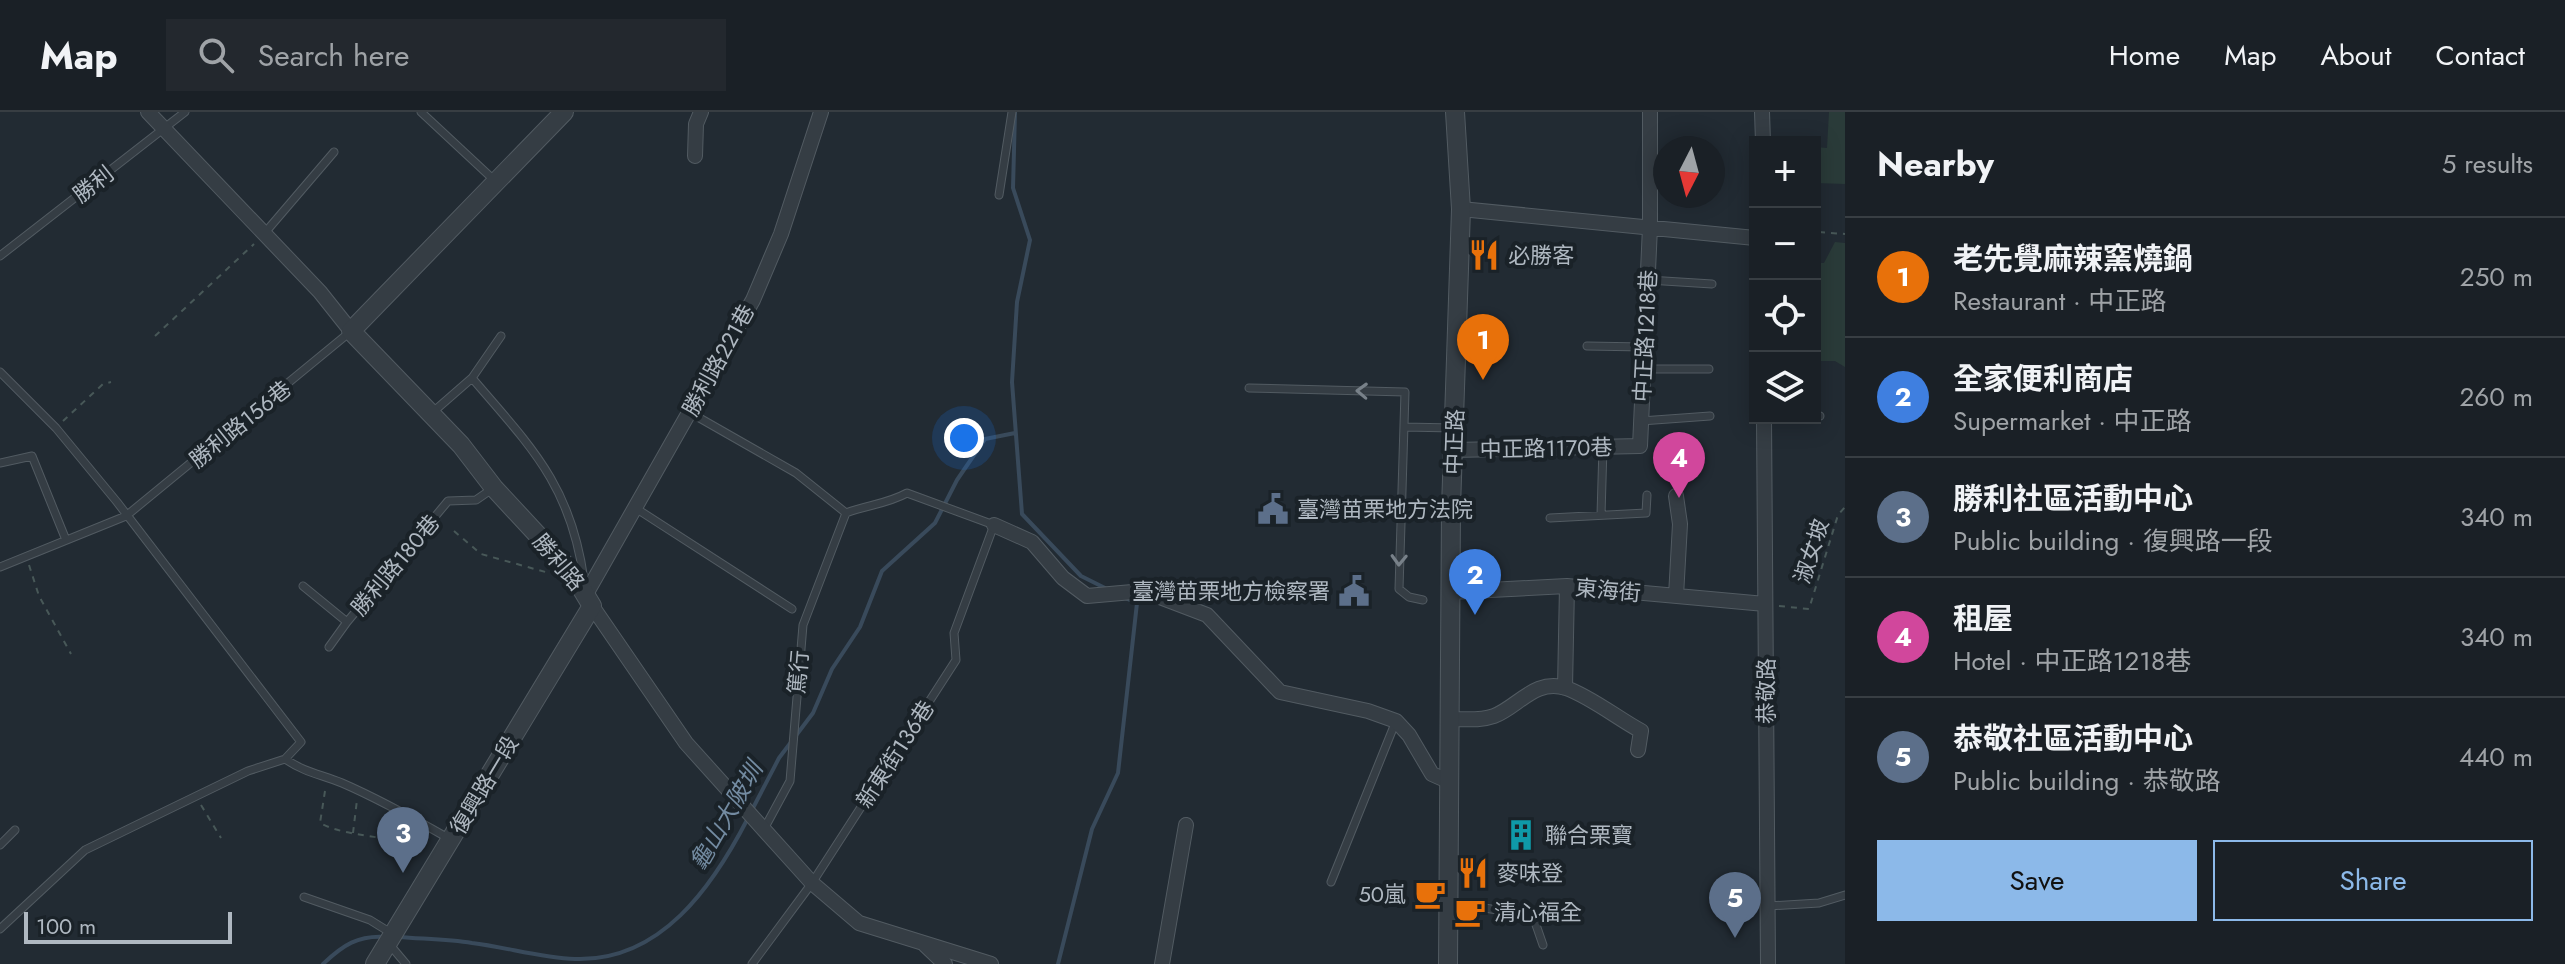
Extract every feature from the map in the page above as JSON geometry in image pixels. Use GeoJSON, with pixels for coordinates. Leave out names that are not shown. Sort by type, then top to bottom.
{"type":"FeatureCollection","features":[{"type":"Feature","properties":{"kind":"street","name":"勝利路"},"geometry":{"type":"LineString","coordinates":[[148,112],[320,292],[351,331],[431,414],[571,571],[686,743],[812,883],[859,923],[991,964]]}},
{"type":"Feature","properties":{"kind":"street"},"geometry":{"type":"LineString","coordinates":[[351,331],[564,112]]}},
{"type":"Feature","properties":{"kind":"street"},"geometry":{"type":"LineString","coordinates":[[695,156],[696,124],[701,112]]}},
{"type":"Feature","properties":{"kind":"street","name":"勝利路221巷"},"geometry":{"type":"LineString","coordinates":[[589,600],[689,412],[753,300],[781,234],[821,112]]}},
{"type":"Feature","properties":{"kind":"street","name":"中正路"},"geometry":{"type":"LineString","coordinates":[[1448,964],[1453,450],[1461,209],[1455,112]]}},
{"type":"Feature","properties":{"kind":"street","name":"中正路1218巷"},"geometry":{"type":"LineString","coordinates":[[1640,446],[1650,227],[1650,112]]}},
{"type":"Feature","properties":{"kind":"street"},"geometry":{"type":"LineString","coordinates":[[1762,112],[1763,136]]}},
{"type":"Feature","properties":{"kind":"street"},"geometry":{"type":"LineString","coordinates":[[1461,209],[1749,237]]}},
{"type":"Feature","properties":{"kind":"street","name":"恭敬路"},"geometry":{"type":"LineString","coordinates":[[1764,424],[1768,964]]}},
{"type":"Feature","properties":{"kind":"street","name":"中正路1170巷"},"geometry":{"type":"LineString","coordinates":[[1453,450],[1640,446]]}},
{"type":"Feature","properties":{"kind":"street"},"geometry":{"type":"LineString","coordinates":[[1676,496],[1680,524],[1676,596]]}},
{"type":"Feature","properties":{"kind":"street"},"geometry":{"type":"LineString","coordinates":[[994,525],[1032,542],[1063,578],[1087,596],[1144,591],[1207,615],[1280,692],[1368,711],[1396,721],[1409,735],[1432,774],[1450,782]]}},
{"type":"Feature","properties":{"kind":"street"},"geometry":{"type":"LineString","coordinates":[[1565,688],[1567,586]]}},
{"type":"Feature","properties":{"kind":"street","name":"東海街"},"geometry":{"type":"LineString","coordinates":[[1451,592],[1567,586],[1765,604]]}},
{"type":"Feature","properties":{"kind":"street","name":"復興路一段"},"geometry":{"type":"LineString","coordinates":[[375,964],[451,840],[589,600]]}},
{"type":"Feature","properties":{"kind":"street"},"geometry":{"type":"LineString","coordinates":[[1450,719],[1483,719],[1497,715],[1523,694],[1548,687],[1565,688],[1641,731],[1638,750]]}},
{"type":"Feature","properties":{"kind":"street"},"geometry":{"type":"LineString","coordinates":[[1162,964],[1186,825]]}},
{"type":"Feature","properties":{"kind":"street"},"geometry":{"type":"LineString","coordinates":[[921,943],[945,964]]}},
{"type":"Feature","properties":{"kind":"lane","name":"勝利"},"geometry":{"type":"LineString","coordinates":[[0,256],[185,112]]}},
{"type":"Feature","properties":{"kind":"lane"},"geometry":{"type":"LineString","coordinates":[[421,112],[495,181]]}},
{"type":"Feature","properties":{"kind":"lane"},"geometry":{"type":"LineString","coordinates":[[999,195],[1012,112]]}},
{"type":"Feature","properties":{"kind":"lane"},"geometry":{"type":"LineString","coordinates":[[263,235],[334,152]]}},
{"type":"Feature","properties":{"kind":"lane"},"geometry":{"type":"LineString","coordinates":[[1648,280],[1712,284]]}},
{"type":"Feature","properties":{"kind":"lane","name":"勝利路156巷"},"geometry":{"type":"LineString","coordinates":[[0,567],[126,516],[351,331]]}},
{"type":"Feature","properties":{"kind":"lane"},"geometry":{"type":"LineString","coordinates":[[431,414],[472,378],[501,336]]}},
{"type":"Feature","properties":{"kind":"lane"},"geometry":{"type":"LineString","coordinates":[[1587,346],[1644,347]]}},
{"type":"Feature","properties":{"kind":"lane"},"geometry":{"type":"LineString","coordinates":[[1643,369],[1709,369]]}},
{"type":"Feature","properties":{"kind":"lane"},"geometry":{"type":"LineString","coordinates":[[0,372],[56,428],[301,742],[285,759],[248,771],[85,850],[0,929]]}},
{"type":"Feature","properties":{"kind":"lane"},"geometry":{"type":"LineString","coordinates":[[472,378],[543,461],[564,499],[589,600]]}},
{"type":"Feature","properties":{"kind":"lane"},"geometry":{"type":"LineString","coordinates":[[1249,388],[1405,392],[1399,589],[1403,594],[1423,600]]}},
{"type":"Feature","properties":{"kind":"lane"},"geometry":{"type":"LineString","coordinates":[[689,412],[796,473],[846,513],[866,505],[889,503],[907,493],[994,525]]}},
{"type":"Feature","properties":{"kind":"lane"},"geometry":{"type":"LineString","coordinates":[[1641,421],[1710,416]]}},
{"type":"Feature","properties":{"kind":"lane"},"geometry":{"type":"LineString","coordinates":[[1404,427],[1454,428]]}},
{"type":"Feature","properties":{"kind":"lane"},"geometry":{"type":"LineString","coordinates":[[1601,515],[1603,447]]}},
{"type":"Feature","properties":{"kind":"lane"},"geometry":{"type":"LineString","coordinates":[[0,463],[32,456],[66,540]]}},
{"type":"Feature","properties":{"kind":"lane","name":"勝利路180巷"},"geometry":{"type":"LineString","coordinates":[[303,586],[347,622],[448,501],[476,500],[494,488]]}},
{"type":"Feature","properties":{"kind":"lane"},"geometry":{"type":"LineString","coordinates":[[1550,518],[1646,513],[1647,495]]}},
{"type":"Feature","properties":{"kind":"lane"},"geometry":{"type":"LineString","coordinates":[[637,509],[792,609]]}},
{"type":"Feature","properties":{"kind":"lane","name":"篤行"},"geometry":{"type":"LineString","coordinates":[[763,831],[790,781],[803,625],[846,513]]}},
{"type":"Feature","properties":{"kind":"lane","name":"新東街136巷"},"geometry":{"type":"LineString","coordinates":[[752,964],[812,883],[956,660],[954,633],[994,525]]}},
{"type":"Feature","properties":{"kind":"lane"},"geometry":{"type":"LineString","coordinates":[[329,647],[347,622]]}},
{"type":"Feature","properties":{"kind":"lane"},"geometry":{"type":"LineString","coordinates":[[1331,882],[1396,721]]}},
{"type":"Feature","properties":{"kind":"lane"},"geometry":{"type":"LineString","coordinates":[[285,759],[308,774],[358,791],[451,840]]}},
{"type":"Feature","properties":{"kind":"lane"},"geometry":{"type":"LineString","coordinates":[[0,845],[15,830]]}},
{"type":"Feature","properties":{"kind":"lane"},"geometry":{"type":"LineString","coordinates":[[1768,906],[1819,903],[1845,895]]}},
{"type":"Feature","properties":{"kind":"lane"},"geometry":{"type":"LineString","coordinates":[[304,897],[370,920],[391,938],[406,964]]}},
{"type":"Feature","properties":{"kind":"lane"},"geometry":{"type":"LineString","coordinates":[[1450,903],[1525,914],[1534,919],[1543,945]]}},
{"type":"Feature","properties":{"kind":"path"},"geometry":{"type":"LineString","coordinates":[[1821,232],[1845,234]]}},
{"type":"Feature","properties":{"kind":"path"},"geometry":{"type":"LineString","coordinates":[[155,336],[263,235]]}},
{"type":"Feature","properties":{"kind":"path"},"geometry":{"type":"LineString","coordinates":[[56,428],[103,384],[111,382]]}},
{"type":"Feature","properties":{"kind":"path","name":"淑女坡"},"geometry":{"type":"LineString","coordinates":[[1765,604],[1809,609],[1838,515],[1845,507]]}},
{"type":"Feature","properties":{"kind":"path"},"geometry":{"type":"LineString","coordinates":[[454,531],[481,554],[550,574]]}},
{"type":"Feature","properties":{"kind":"path"},"geometry":{"type":"LineString","coordinates":[[25,557],[39,596],[71,654]]}},
{"type":"Feature","properties":{"kind":"path"},"geometry":{"type":"LineString","coordinates":[[327,779],[320,823],[353,833],[405,841],[437,863]]}},
{"type":"Feature","properties":{"kind":"path"},"geometry":{"type":"LineString","coordinates":[[353,833],[358,791]]}},
{"type":"Feature","properties":{"kind":"path"},"geometry":{"type":"LineString","coordinates":[[196,797],[221,838]]}},
{"type":"Feature","properties":{"kind":"shaded area"},"geometry":{"type":"Polygon","coordinates":[[[1829,112],[1845,112],[1845,184],[1821,183],[1821,148],[1827,148],[1829,112]]]}},
{"type":"Feature","properties":{"kind":"shaded area"},"geometry":{"type":"Polygon","coordinates":[[[1835,242],[1845,243],[1845,367],[1835,361],[1821,361],[1821,263],[1824,263],[1835,242]]]}},
{"type":"Feature","properties":{"kind":"waterway","name":"龜山大陂圳"},"geometry":{"type":"LineString","coordinates":[[1015,112],[1013,188],[1030,240],[1017,302],[1012,382],[1022,514],[1081,576],[1107,589]]}},
{"type":"Feature","properties":{"kind":"waterway","name":"龜山大陂圳"},"geometry":{"type":"LineString","coordinates":[[752,810],[779,758],[813,713],[832,669],[860,627],[882,571],[935,523],[957,480],[985,439],[1015,433]]}},
{"type":"Feature","properties":{"kind":"waterway","name":"龜山大陂圳"},"geometry":{"type":"LineString","coordinates":[[1058,964],[1092,829],[1118,773],[1137,603],[1125,598]]}},
{"type":"Feature","properties":{"kind":"waterway","name":"龜山大陂圳"},"geometry":{"type":"LineString","coordinates":[[399,937],[463,942],[575,959],[606,957],[633,948],[658,934],[701,893],[748,818]]}},
{"type":"Feature","properties":{"kind":"waterway","name":"龜山大陂圳"},"geometry":{"type":"LineString","coordinates":[[323,964],[352,943],[386,937]]}},
{"type":"Feature","properties":{"kind":"place","name":"必勝客"},"geometry":{"type":"Point","coordinates":[1484,255]}},
{"type":"Feature","properties":{"kind":"place","name":"老先覺麻辣窯燒鍋"},"geometry":{"type":"Point","coordinates":[1483,380]}},
{"type":"Feature","properties":{"kind":"place","name":"租屋"},"geometry":{"type":"Point","coordinates":[1679,498]}},
{"type":"Feature","properties":{"kind":"place","name":"臺灣苗栗地方法院"},"geometry":{"type":"Point","coordinates":[1273,509]}},
{"type":"Feature","properties":{"kind":"place","name":"臺灣苗栗地方檢察署"},"geometry":{"type":"Point","coordinates":[1354,591]}},
{"type":"Feature","properties":{"kind":"place","name":"全家便利商店"},"geometry":{"type":"Point","coordinates":[1475,615]}},
{"type":"Feature","properties":{"kind":"place","name":"聯合栗寶"},"geometry":{"type":"Point","coordinates":[1521,835]}},
{"type":"Feature","properties":{"kind":"place","name":"勝利社區活動中心"},"geometry":{"type":"Point","coordinates":[403,873]}},
{"type":"Feature","properties":{"kind":"place","name":"麥味登"},"geometry":{"type":"Point","coordinates":[1473,873]}},
{"type":"Feature","properties":{"kind":"place","name":"50嵐"},"geometry":{"type":"Point","coordinates":[1430,894]}},
{"type":"Feature","properties":{"kind":"place","name":"清心福全"},"geometry":{"type":"Point","coordinates":[1470,912]}},
{"type":"Feature","properties":{"kind":"place","name":"恭敬社區活動中心"},"geometry":{"type":"Point","coordinates":[1735,938]}}]}
